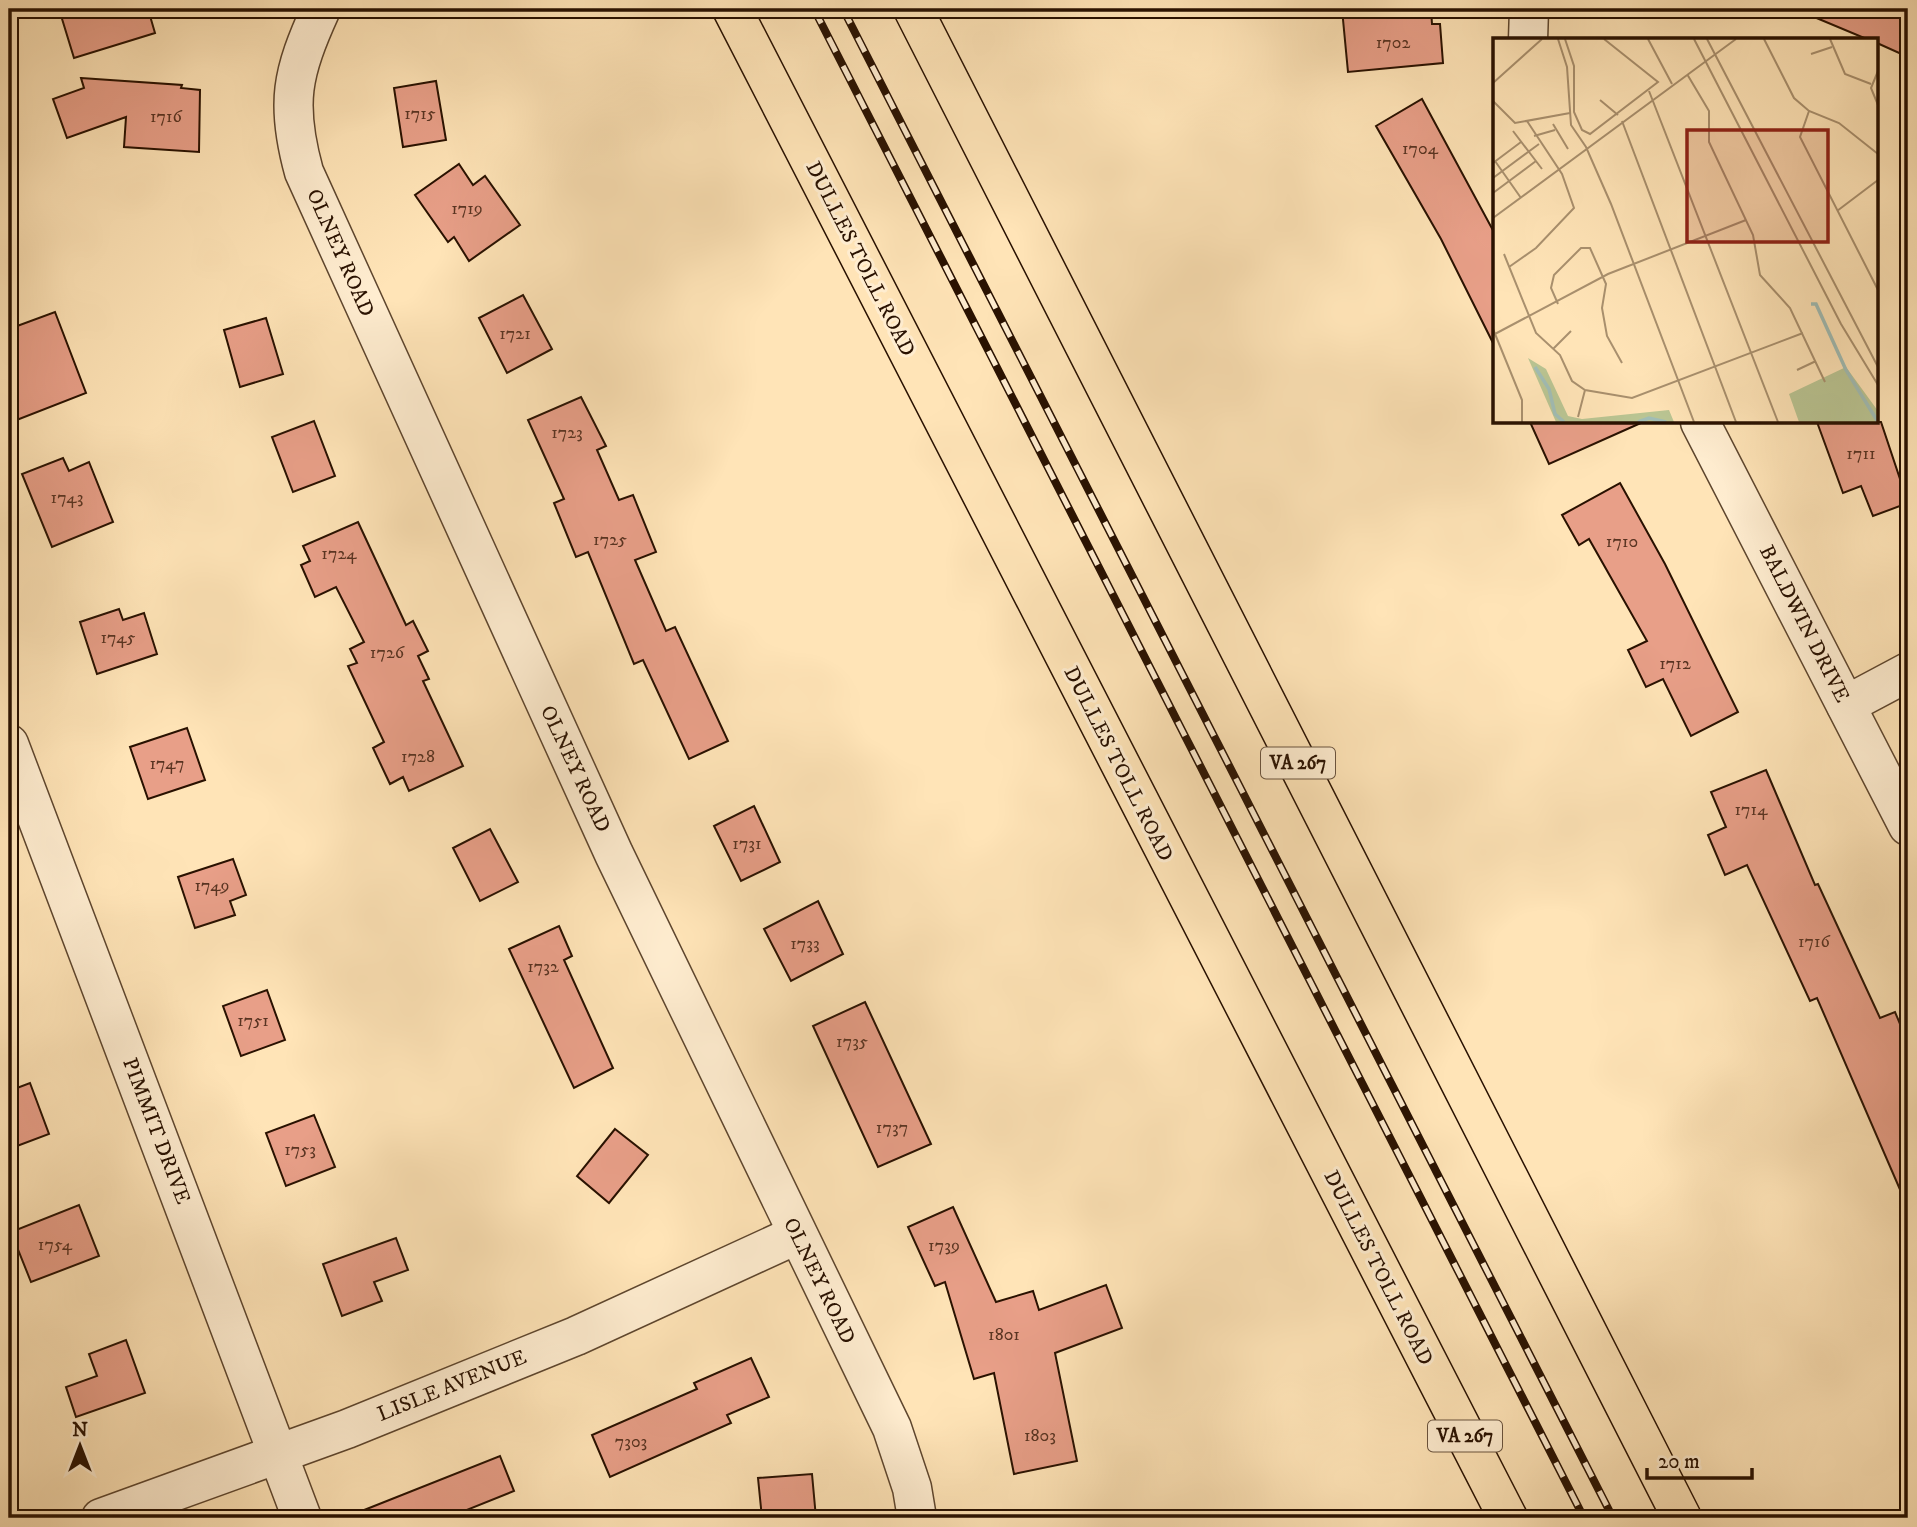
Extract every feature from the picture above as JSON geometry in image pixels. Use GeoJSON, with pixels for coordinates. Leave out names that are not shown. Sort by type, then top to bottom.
{"type":"FeatureCollection","features":[{"type":"Feature","properties":{"kind":"highway","name":"DULLES TOLL ROAD"},"geometry":{"type":"LineString","coordinates":[[732,9],[1507,1518]]}},
{"type":"Feature","properties":{"kind":"highway","name":"VA 267"},"geometry":{"type":"LineString","coordinates":[[913,9],[1682,1518]]}},
{"type":"Feature","properties":{"kind":"street","name":"OLNEY ROAD"},"geometry":{"type":"LineString","coordinates":[[321,9],[300,56],[292,95],[294,133],[304,172],[614,854],[796,1235],[892,1428],[912,1488],[917,1518]]}},
{"type":"Feature","properties":{"kind":"street"},"geometry":{"type":"LineString","coordinates":[[1528,38],[1530,9]]}},
{"type":"Feature","properties":{"kind":"street","name":"BALDWIN DRIVE"},"geometry":{"type":"LineString","coordinates":[[1701,424],[1908,826]]}},
{"type":"Feature","properties":{"kind":"street"},"geometry":{"type":"LineString","coordinates":[[1846,705],[1908,672]]}},
{"type":"Feature","properties":{"kind":"street","name":"PIMMIT DRIVE"},"geometry":{"type":"LineString","coordinates":[[9,744],[302,1518]]}},
{"type":"Feature","properties":{"kind":"street","name":"LISLE AVENUE"},"geometry":{"type":"LineString","coordinates":[[101,1518],[347,1429],[576,1336],[796,1235]]}},
{"type":"Feature","properties":{"kind":"building"},"geometry":{"type":"Polygon","coordinates":[[[59,9],[148,9],[155,33],[74,58],[59,9]]]}},
{"type":"Feature","properties":{"kind":"building"},"geometry":{"type":"Polygon","coordinates":[[[1342,9],[1431,9],[1432,24],[1440,24],[1443,63],[1348,72],[1342,9]]]}},
{"type":"Feature","properties":{"kind":"building"},"geometry":{"type":"Polygon","coordinates":[[[1795,9],[1908,9],[1908,57],[1878,43],[1878,38],[1864,38],[1795,9]]]}},
{"type":"Feature","properties":{"kind":"building"},"geometry":{"type":"Polygon","coordinates":[[[81,78],[182,85],[181,88],[200,90],[199,152],[124,147],[126,117],[67,138],[53,99],[84,88],[81,78]]]}},
{"type":"Feature","properties":{"kind":"building"},"geometry":{"type":"Polygon","coordinates":[[[436,81],[446,140],[403,147],[394,88],[436,81]]]}},
{"type":"Feature","properties":{"kind":"building"},"geometry":{"type":"Polygon","coordinates":[[[1422,99],[1493,230],[1493,343],[1441,239],[1376,126],[1422,99]]]}},
{"type":"Feature","properties":{"kind":"building"},"geometry":{"type":"Polygon","coordinates":[[[459,164],[473,185],[485,176],[520,225],[469,261],[454,237],[448,242],[415,195],[459,164]]]}},
{"type":"Feature","properties":{"kind":"building"},"geometry":{"type":"Polygon","coordinates":[[[523,295],[552,349],[507,373],[479,318],[523,295]]]}},
{"type":"Feature","properties":{"kind":"building"},"geometry":{"type":"Polygon","coordinates":[[[55,312],[86,393],[9,423],[9,329],[55,312]]]}},
{"type":"Feature","properties":{"kind":"building"},"geometry":{"type":"Polygon","coordinates":[[[266,318],[283,374],[240,387],[224,330],[266,318]]]}},
{"type":"Feature","properties":{"kind":"building"},"geometry":{"type":"Polygon","coordinates":[[[581,397],[606,446],[597,450],[619,500],[633,495],[656,552],[635,560],[666,631],[675,627],[728,741],[689,759],[643,660],[634,664],[588,552],[576,557],[554,503],[564,499],[528,420],[581,397]]]}},
{"type":"Feature","properties":{"kind":"building"},"geometry":{"type":"Polygon","coordinates":[[[314,421],[335,476],[293,492],[272,437],[314,421]]]}},
{"type":"Feature","properties":{"kind":"building"},"geometry":{"type":"Polygon","coordinates":[[[1881,422],[1908,503],[1873,516],[1861,486],[1843,493],[1818,424],[1881,422]]]}},
{"type":"Feature","properties":{"kind":"building"},"geometry":{"type":"Polygon","coordinates":[[[1531,424],[1639,424],[1549,464],[1531,424]]]}},
{"type":"Feature","properties":{"kind":"building"},"geometry":{"type":"Polygon","coordinates":[[[63,458],[69,471],[89,462],[113,522],[52,547],[22,474],[63,458]]]}},
{"type":"Feature","properties":{"kind":"building"},"geometry":{"type":"Polygon","coordinates":[[[1620,483],[1665,564],[1738,712],[1691,736],[1663,679],[1646,687],[1628,650],[1647,641],[1589,539],[1579,545],[1562,515],[1620,483]]]}},
{"type":"Feature","properties":{"kind":"building"},"geometry":{"type":"Polygon","coordinates":[[[358,522],[406,625],[413,621],[428,651],[418,656],[429,679],[423,681],[463,766],[409,791],[403,777],[390,784],[373,748],[384,742],[348,666],[357,663],[350,649],[364,642],[336,587],[315,597],[301,565],[310,561],[303,546],[358,522]]]}},
{"type":"Feature","properties":{"kind":"building"},"geometry":{"type":"Polygon","coordinates":[[[119,609],[123,620],[144,613],[157,654],[97,674],[80,622],[119,609]]]}},
{"type":"Feature","properties":{"kind":"building"},"geometry":{"type":"Polygon","coordinates":[[[187,728],[205,780],[148,799],[130,747],[187,728]]]}},
{"type":"Feature","properties":{"kind":"building"},"geometry":{"type":"Polygon","coordinates":[[[1766,770],[1815,885],[1818,884],[1880,1018],[1895,1012],[1908,1043],[1908,1208],[1817,998],[1810,1001],[1747,865],[1725,875],[1708,835],[1726,827],[1711,792],[1766,770]]]}},
{"type":"Feature","properties":{"kind":"building"},"geometry":{"type":"Polygon","coordinates":[[[754,806],[780,862],[741,881],[714,826],[754,806]]]}},
{"type":"Feature","properties":{"kind":"building"},"geometry":{"type":"Polygon","coordinates":[[[490,829],[518,882],[480,901],[453,848],[490,829]]]}},
{"type":"Feature","properties":{"kind":"building"},"geometry":{"type":"Polygon","coordinates":[[[233,859],[246,895],[230,901],[235,915],[195,928],[178,877],[233,859]]]}},
{"type":"Feature","properties":{"kind":"building"},"geometry":{"type":"Polygon","coordinates":[[[818,901],[843,954],[791,981],[764,929],[818,901]]]}},
{"type":"Feature","properties":{"kind":"building"},"geometry":{"type":"Polygon","coordinates":[[[559,926],[572,956],[564,960],[613,1068],[574,1088],[509,949],[559,926]]]}},
{"type":"Feature","properties":{"kind":"building"},"geometry":{"type":"Polygon","coordinates":[[[267,990],[285,1040],[241,1056],[223,1006],[267,990]]]}},
{"type":"Feature","properties":{"kind":"building"},"geometry":{"type":"Polygon","coordinates":[[[865,1002],[931,1144],[878,1167],[813,1026],[865,1002]]]}},
{"type":"Feature","properties":{"kind":"building"},"geometry":{"type":"Polygon","coordinates":[[[30,1083],[49,1134],[9,1149],[9,1091],[30,1083]]]}},
{"type":"Feature","properties":{"kind":"building"},"geometry":{"type":"Polygon","coordinates":[[[314,1115],[335,1167],[286,1186],[266,1133],[314,1115]]]}},
{"type":"Feature","properties":{"kind":"building"},"geometry":{"type":"Polygon","coordinates":[[[615,1129],[648,1155],[609,1203],[577,1176],[615,1129]]]}},
{"type":"Feature","properties":{"kind":"building"},"geometry":{"type":"Polygon","coordinates":[[[79,1205],[99,1256],[31,1282],[11,1232],[79,1205]]]}},
{"type":"Feature","properties":{"kind":"building"},"geometry":{"type":"Polygon","coordinates":[[[953,1207],[996,1302],[1033,1291],[1039,1310],[1106,1285],[1122,1328],[1055,1353],[1077,1461],[1014,1474],[994,1373],[974,1379],[945,1282],[935,1286],[908,1227],[953,1207]]]}},
{"type":"Feature","properties":{"kind":"building"},"geometry":{"type":"Polygon","coordinates":[[[396,1238],[408,1270],[374,1282],[382,1301],[342,1316],[323,1264],[396,1238]]]}},
{"type":"Feature","properties":{"kind":"building"},"geometry":{"type":"Polygon","coordinates":[[[126,1340],[145,1393],[76,1417],[66,1387],[97,1376],[89,1354],[126,1340]]]}},
{"type":"Feature","properties":{"kind":"building"},"geometry":{"type":"Polygon","coordinates":[[[751,1358],[769,1397],[727,1415],[731,1423],[610,1477],[592,1435],[697,1389],[694,1383],[751,1358]]]}},
{"type":"Feature","properties":{"kind":"building"},"geometry":{"type":"Polygon","coordinates":[[[500,1456],[514,1491],[464,1511],[466,1518],[344,1518],[500,1456]]]}},
{"type":"Feature","properties":{"kind":"building"},"geometry":{"type":"Polygon","coordinates":[[[812,1474],[816,1518],[762,1518],[758,1478],[812,1474]]]}},
{"type":"Feature","properties":{"kind":"railway"},"geometry":{"type":"LineString","coordinates":[[814,9],[1584,1518]]}},
{"type":"Feature","properties":{"kind":"railway"},"geometry":{"type":"LineString","coordinates":[[843,9],[1613,1518]]}}]}
